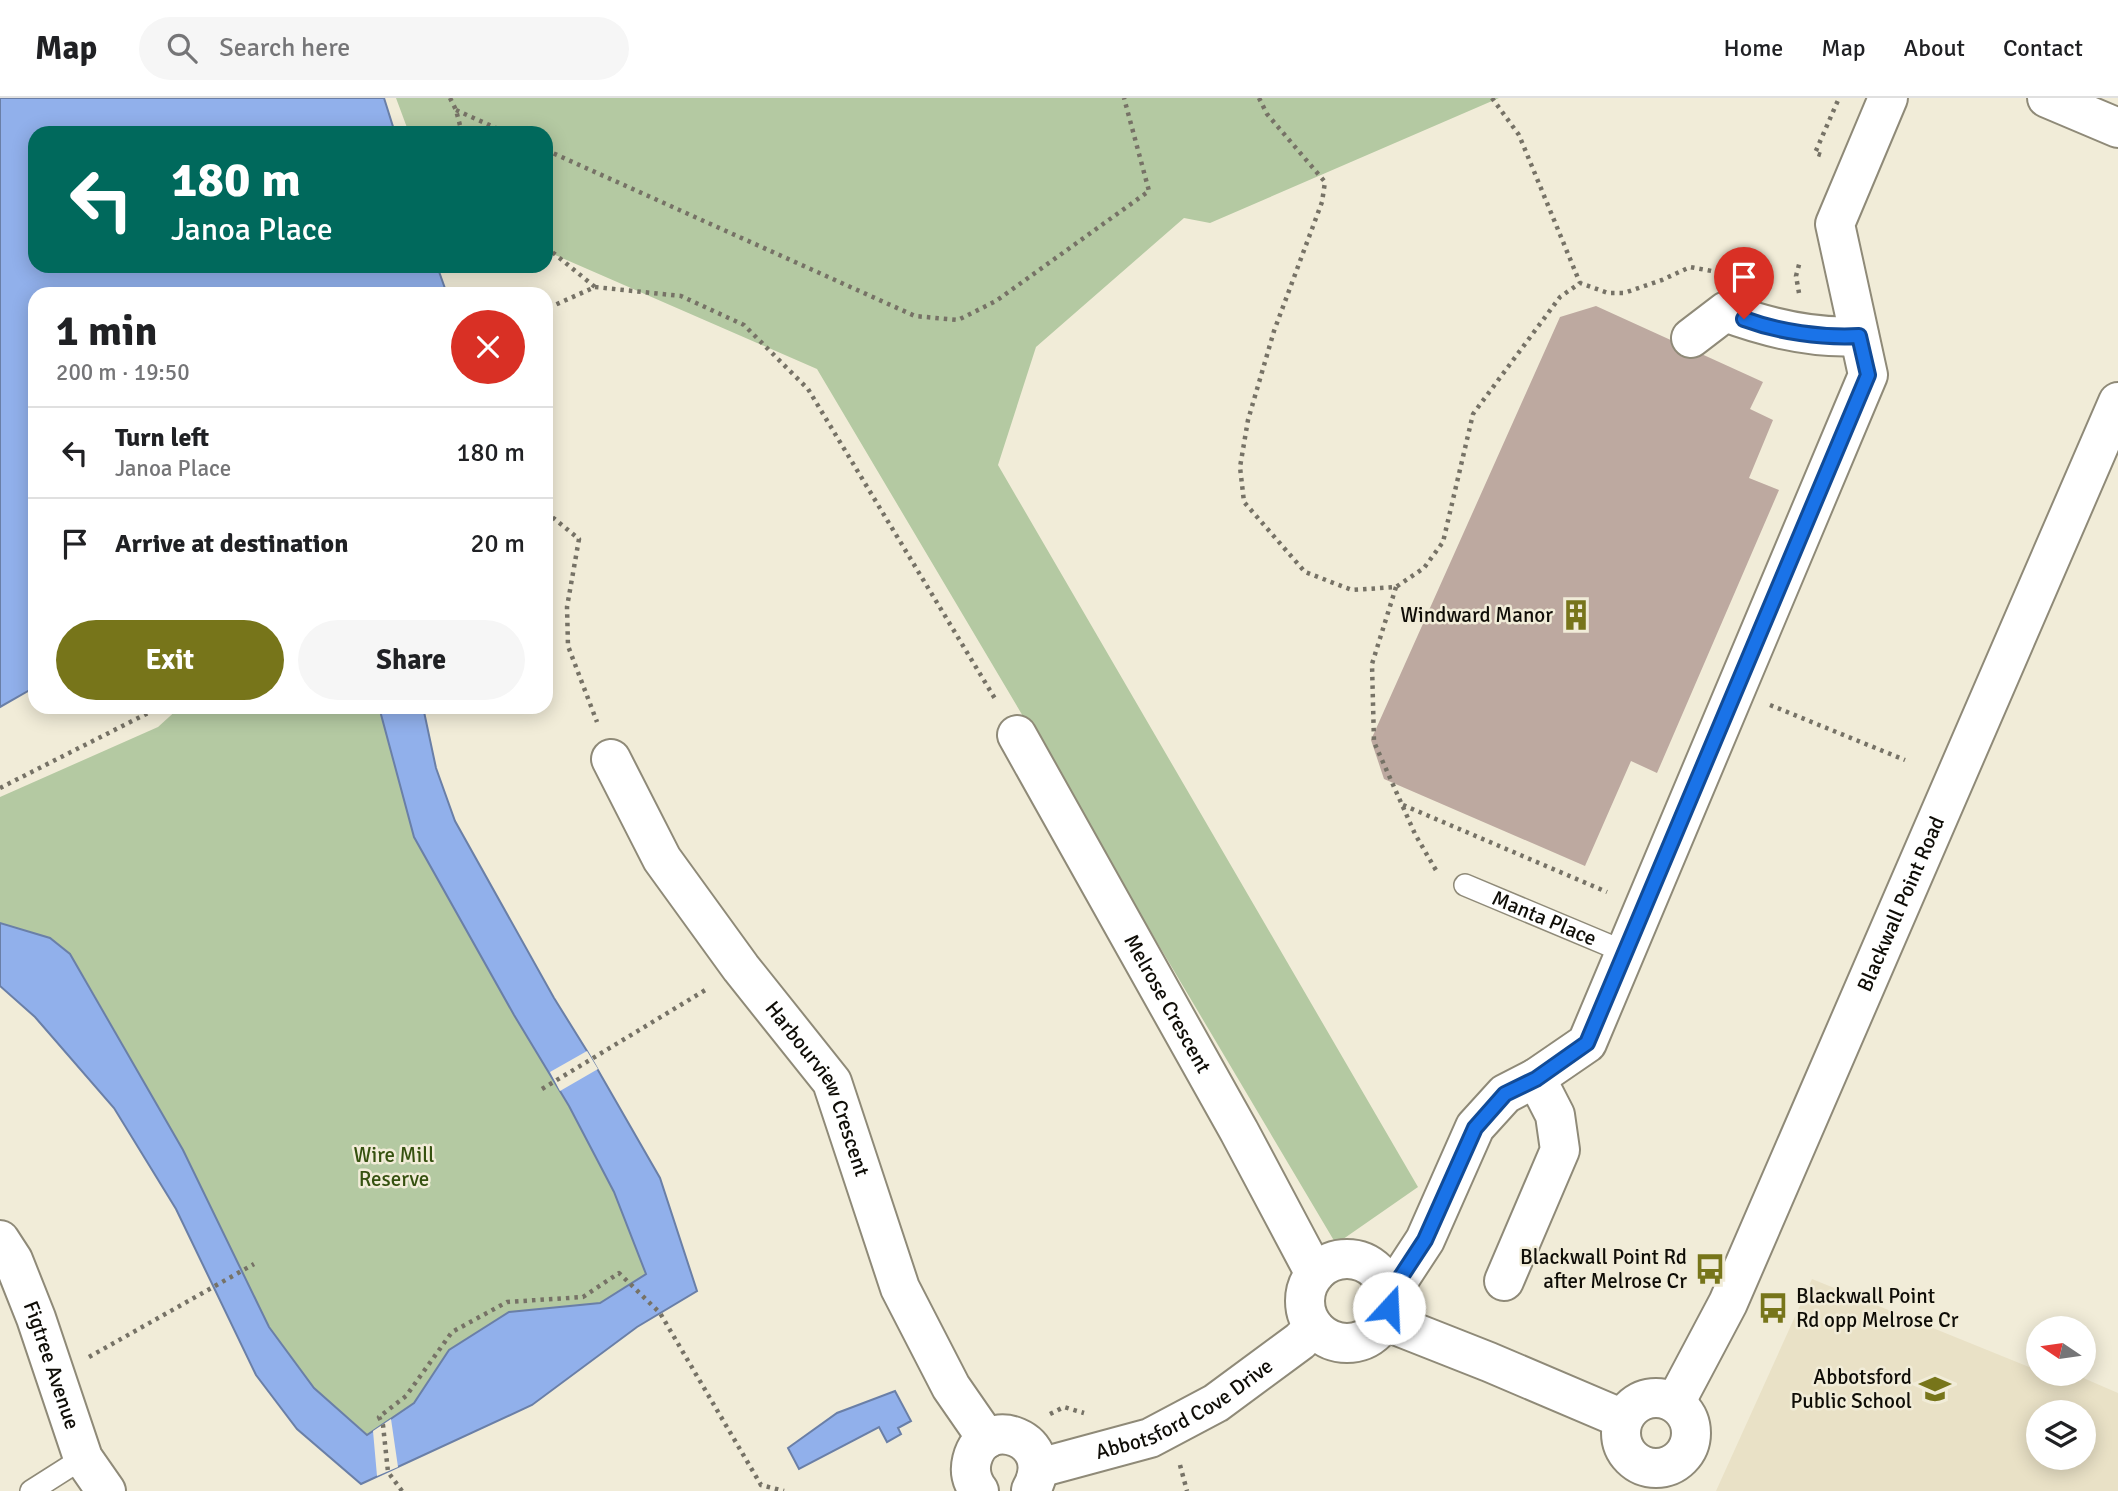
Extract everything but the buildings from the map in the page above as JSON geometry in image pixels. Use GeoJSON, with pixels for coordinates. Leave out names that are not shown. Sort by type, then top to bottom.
{"type":"FeatureCollection","features":[{"type":"Feature","properties":{"kind":"street"},"geometry":{"type":"LineString","coordinates":[[1387,1308],[1384,1282],[1376,1270],[1365,1263],[1339,1260],[1326,1265],[1315,1274],[1308,1286],[1307,1315],[1314,1327],[1324,1336],[1337,1342],[1351,1343],[1364,1340],[1376,1332],[1425,1240],[1475,1128],[1505,1094],[1536,1079],[1587,1043],[1868,375],[1835,224],[1888,98]]}},
{"type":"Feature","properties":{"kind":"street"},"geometry":{"type":"LineString","coordinates":[[2047,98],[2118,128]]}},
{"type":"Feature","properties":{"kind":"street"},"geometry":{"type":"LineString","coordinates":[[1691,338],[1725,312],[1763,326],[1836,337],[1859,336]]}},
{"type":"Feature","properties":{"kind":"street","name":"Blackwall Point Road"},"geometry":{"type":"LineString","coordinates":[[1675,1403],[1728,1303],[2118,402]]}},
{"type":"Feature","properties":{"kind":"street","name":"Melrose Crescent"},"geometry":{"type":"LineString","coordinates":[[1017,735],[1239,1131],[1315,1274]]}},
{"type":"Feature","properties":{"kind":"street","name":"Harbourview Crescent"},"geometry":{"type":"LineString","coordinates":[[611,759],[662,859],[741,968],[832,1082],[900,1288],[951,1387],[987,1439]]}},
{"type":"Feature","properties":{"kind":"street"},"geometry":{"type":"LineString","coordinates":[[1504,1281],[1560,1150],[1555,1115],[1536,1079]]}},
{"type":"Feature","properties":{"kind":"street","name":"Figtree Avenue"},"geometry":{"type":"LineString","coordinates":[[0,1240],[13,1260],[36,1318],[83,1458],[106,1491]]}},
{"type":"Feature","properties":{"kind":"street"},"geometry":{"type":"LineString","coordinates":[[1387,1308],[1489,1362],[1623,1419]]}},
{"type":"Feature","properties":{"kind":"street","name":"Abbotsford Cove Drive"},"geometry":{"type":"LineString","coordinates":[[1034,1480],[1150,1438],[1216,1403],[1300,1341],[1314,1327]]}},
{"type":"Feature","properties":{"kind":"street"},"geometry":{"type":"LineString","coordinates":[[1645,1398],[1666,1399],[1675,1403],[1689,1419],[1691,1430],[1686,1451],[1671,1465],[1661,1468],[1645,1480],[1640,1465],[1625,1450],[1620,1430],[1623,1419],[1636,1403],[1645,1398]]}},
{"type":"Feature","properties":{"kind":"street"},"geometry":{"type":"LineString","coordinates":[[979,1491],[971,1478],[973,1456],[987,1439],[999,1434],[1021,1438],[1031,1446],[1037,1456],[1034,1480]]}},
{"type":"Feature","properties":{"kind":"lane","name":"Manta Place"},"geometry":{"type":"LineString","coordinates":[[1465,885],[1625,952]]}},
{"type":"Feature","properties":{"kind":"lane"},"geometry":{"type":"LineString","coordinates":[[31,1491],[83,1458]]}},
{"type":"Feature","properties":{"kind":"path"},"geometry":{"type":"LineString","coordinates":[[450,98],[460,126]]}},
{"type":"Feature","properties":{"kind":"path"},"geometry":{"type":"LineString","coordinates":[[553,153],[915,316],[958,320],[996,301],[1149,191],[1124,98]]}},
{"type":"Feature","properties":{"kind":"path"},"geometry":{"type":"LineString","coordinates":[[1259,98],[1267,114],[1325,182],[1322,202],[1274,331],[1248,421],[1240,467],[1244,502],[1305,572],[1352,590],[1396,587],[1424,568],[1443,542],[1473,414],[1560,297],[1580,283]]}},
{"type":"Feature","properties":{"kind":"path"},"geometry":{"type":"LineString","coordinates":[[1492,98],[1519,135],[1580,283],[1608,293],[1623,293],[1662,281],[1690,267],[1723,274]]}},
{"type":"Feature","properties":{"kind":"path"},"geometry":{"type":"LineString","coordinates":[[1826,157],[1815,153],[1839,98]]}},
{"type":"Feature","properties":{"kind":"path"},"geometry":{"type":"LineString","coordinates":[[456,110],[491,126]]}},
{"type":"Feature","properties":{"kind":"path"},"geometry":{"type":"LineString","coordinates":[[1800,296],[1796,276],[1805,252]]}},
{"type":"Feature","properties":{"kind":"path"},"geometry":{"type":"LineString","coordinates":[[553,253],[595,287]]}},
{"type":"Feature","properties":{"kind":"path"},"geometry":{"type":"LineString","coordinates":[[553,306],[595,287],[681,296],[744,325],[808,390],[1017,735]]}},
{"type":"Feature","properties":{"kind":"path"},"geometry":{"type":"LineString","coordinates":[[553,518],[579,539],[567,607],[568,646],[611,759]]}},
{"type":"Feature","properties":{"kind":"path"},"geometry":{"type":"LineString","coordinates":[[1396,587],[1373,664],[1374,742],[1402,805],[1439,876]]}},
{"type":"Feature","properties":{"kind":"path"},"geometry":{"type":"LineString","coordinates":[[1735,691],[1905,760]]}},
{"type":"Feature","properties":{"kind":"path"},"geometry":{"type":"LineString","coordinates":[[0,788],[146,714]]}},
{"type":"Feature","properties":{"kind":"path"},"geometry":{"type":"LineString","coordinates":[[1402,805],[1644,907]]}},
{"type":"Feature","properties":{"kind":"path"},"geometry":{"type":"LineString","coordinates":[[542,1089],[741,968]]}},
{"type":"Feature","properties":{"kind":"path"},"geometry":{"type":"LineString","coordinates":[[55,1376],[254,1264]]}},
{"type":"Feature","properties":{"kind":"path"},"geometry":{"type":"LineString","coordinates":[[402,1491],[388,1472],[383,1425],[379,1417],[406,1396],[452,1332],[507,1302],[583,1297],[619,1273],[660,1312],[761,1485],[784,1491]]}},
{"type":"Feature","properties":{"kind":"shaded area","name":"Abbotsford Public School"},"geometry":{"type":"Polygon","coordinates":[[[1812,1279],[2026,1366],[2026,1386],[2096,1386],[2096,1383],[2118,1393],[2118,1491],[1716,1491],[1812,1279]]]}},
{"type":"Feature","properties":{"kind":"green space"},"geometry":{"type":"Polygon","coordinates":[[[396,98],[1499,98],[1210,223],[1184,218],[1036,347],[998,465],[1418,1187],[1336,1244],[817,369],[553,254],[553,126],[406,126],[396,98]]]}},
{"type":"Feature","properties":{"kind":"green space","name":"Wire Mill Reserve"},"geometry":{"type":"Polygon","coordinates":[[[172,714],[381,714],[414,837],[514,1015],[569,1106],[614,1192],[646,1274],[600,1303],[509,1312],[449,1350],[414,1403],[368,1435],[314,1388],[269,1327],[183,1150],[84,977],[50,938],[0,923],[0,797],[158,727],[172,714]]]}},
{"type":"Feature","properties":{"kind":"water"},"geometry":{"type":"Polygon","coordinates":[[[0,98],[384,98],[393,126],[28,126],[28,273],[440,273],[444,287],[28,287],[28,691],[0,707],[0,98]]]}},
{"type":"Feature","properties":{"kind":"water"},"geometry":{"type":"Polygon","coordinates":[[[381,714],[424,714],[436,768],[455,821],[554,998],[660,1178],[697,1291],[637,1327],[532,1405],[361,1484],[297,1429],[256,1375],[176,1209],[114,1108],[35,1017],[0,986],[0,923],[50,938],[70,954],[183,1150],[269,1327],[314,1388],[367,1435],[414,1403],[449,1350],[509,1312],[600,1303],[646,1274],[614,1192],[569,1106],[514,1015],[414,837],[381,714]]]}},
{"type":"Feature","properties":{"kind":"water"},"geometry":{"type":"Polygon","coordinates":[[[895,1391],[911,1421],[898,1428],[901,1434],[887,1442],[879,1427],[799,1469],[788,1448],[837,1413],[895,1391]]]}},
{"type":"Feature","properties":{"kind":"pier"},"geometry":{"type":"Polygon","coordinates":[[[587,1051],[598,1069],[560,1091],[550,1072],[587,1051]]]}},
{"type":"Feature","properties":{"kind":"pier"},"geometry":{"type":"Polygon","coordinates":[[[391,1419],[398,1467],[377,1476],[373,1431],[391,1419]]]}},
{"type":"Feature","properties":{"kind":"place","name":"Windward Manor"},"geometry":{"type":"Point","coordinates":[1576,615]}},
{"type":"Feature","properties":{"kind":"place","name":"Blackwall Point Rd after Melrose Cr"},"geometry":{"type":"Point","coordinates":[1710,1269]}},
{"type":"Feature","properties":{"kind":"place","name":"Blackwall Point Rd opp Melrose Cr"},"geometry":{"type":"Point","coordinates":[1773,1308]}},
{"type":"Feature","properties":{"kind":"place","name":"Abbotsford Public School"},"geometry":{"type":"Point","coordinates":[1935,1389]}},
{"type":"Feature","properties":{"kind":"route"},"geometry":{"type":"LineString","coordinates":[[1389,1308],[1389,1295],[1425,1240],[1475,1128],[1505,1094],[1536,1079],[1587,1043],[1868,375],[1859,336],[1836,337],[1763,326],[1744,319]]}}]}
